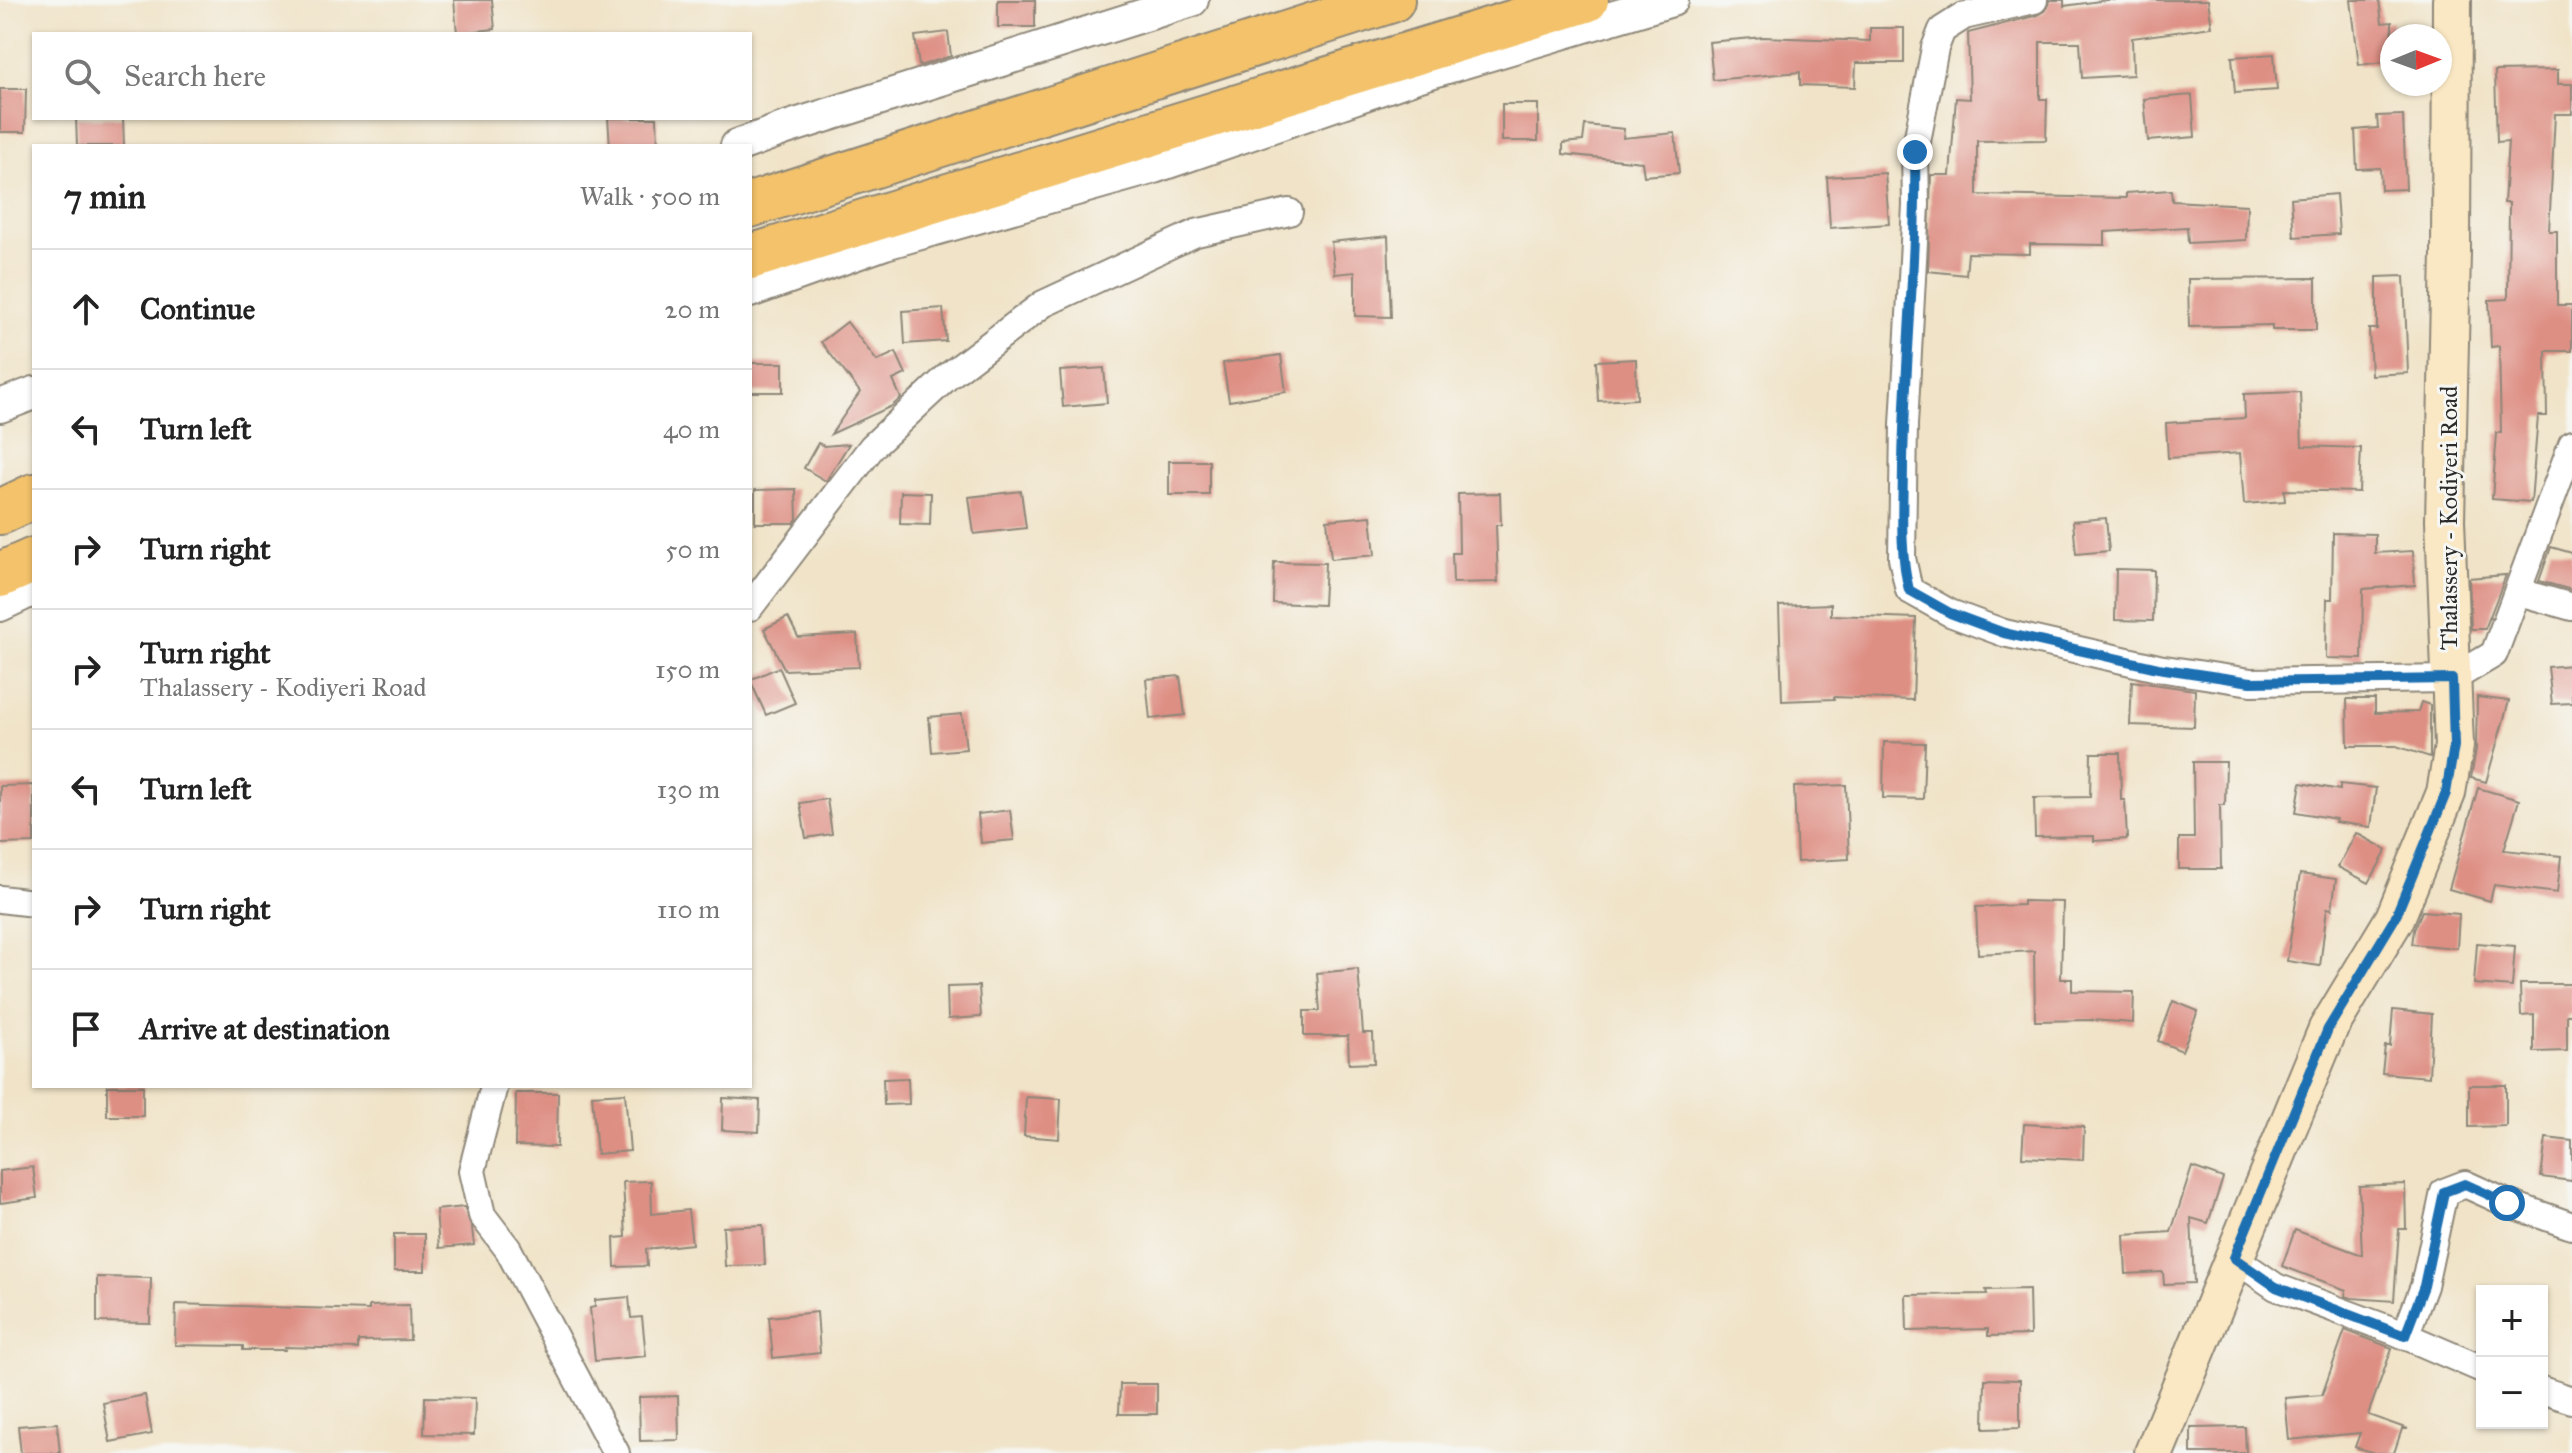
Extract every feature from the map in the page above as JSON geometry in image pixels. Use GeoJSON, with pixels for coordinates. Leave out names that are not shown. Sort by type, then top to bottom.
{"type":"FeatureCollection","features":[{"type":"Feature","properties":{"kind":"highway"},"geometry":{"type":"LineString","coordinates":[[752,204],[1392,0]]}},
{"type":"Feature","properties":{"kind":"highway"},"geometry":{"type":"LineString","coordinates":[[752,256],[1586,0]]}},
{"type":"Feature","properties":{"kind":"highway"},"geometry":{"type":"LineString","coordinates":[[0,512],[32,497]]}},
{"type":"Feature","properties":{"kind":"highway"},"geometry":{"type":"LineString","coordinates":[[0,575],[32,561]]}},
{"type":"Feature","properties":{"kind":"main road","name":"Thalassery - Kodiyeri Road"},"geometry":{"type":"LineString","coordinates":[[2154,1453],[2328,1029],[2395,918],[2446,793],[2454,746],[2445,520],[2452,0]]}},
{"type":"Feature","properties":{"kind":"street"},"geometry":{"type":"LineString","coordinates":[[742,144],[1192,0]]}},
{"type":"Feature","properties":{"kind":"street"},"geometry":{"type":"LineString","coordinates":[[752,290],[885,243],[1151,168],[1417,76],[1672,0]]}},
{"type":"Feature","properties":{"kind":"street"},"geometry":{"type":"LineString","coordinates":[[2034,0],[1964,16],[1942,30],[1935,48],[1915,152],[1916,205],[1904,425],[1902,529],[1902,558],[1909,590],[1950,613],[2004,633],[2158,668],[2251,682],[2452,679],[2494,654],[2572,444]]}},
{"type":"Feature","properties":{"kind":"street"},"geometry":{"type":"LineString","coordinates":[[752,604],[872,447],[947,377],[1043,304],[1196,233],[1289,212]]}},
{"type":"Feature","properties":{"kind":"street"},"geometry":{"type":"LineString","coordinates":[[0,406],[32,394]]}},
{"type":"Feature","properties":{"kind":"street"},"geometry":{"type":"LineString","coordinates":[[0,605],[32,590]]}},
{"type":"Feature","properties":{"kind":"street"},"geometry":{"type":"LineString","coordinates":[[2519,592],[2572,607]]}},
{"type":"Feature","properties":{"kind":"street"},"geometry":{"type":"LineString","coordinates":[[0,899],[32,903]]}},
{"type":"Feature","properties":{"kind":"street"},"geometry":{"type":"LineString","coordinates":[[493,1088],[472,1171],[482,1215],[508,1249],[616,1453]]}},
{"type":"Feature","properties":{"kind":"street"},"geometry":{"type":"LineString","coordinates":[[2405,1336],[2424,1286],[2444,1192],[2465,1184],[2572,1226]]}},
{"type":"Feature","properties":{"kind":"street"},"geometry":{"type":"LineString","coordinates":[[2234,1258],[2276,1287],[2476,1366]]}},
{"type":"Feature","properties":{"kind":"street"},"geometry":{"type":"LineString","coordinates":[[2548,1392],[2572,1400]]}},
{"type":"Feature","properties":{"kind":"building"},"geometry":{"type":"Polygon","coordinates":[[[454,0],[492,0],[495,29],[457,32],[454,0]]]}},
{"type":"Feature","properties":{"kind":"building"},"geometry":{"type":"Polygon","coordinates":[[[998,0],[1035,0],[1035,27],[998,27],[998,0]]]}},
{"type":"Feature","properties":{"kind":"building"},"geometry":{"type":"Polygon","coordinates":[[[2050,0],[2064,0],[2064,6],[2107,0],[2208,0],[2212,27],[2132,38],[2133,75],[2082,78],[2080,42],[2040,42],[2040,99],[2047,99],[2046,140],[1977,141],[1977,195],[2126,198],[2126,193],[2171,190],[2172,201],[2247,205],[2246,240],[2188,243],[2187,227],[2105,232],[2105,245],[2030,244],[2030,254],[1968,253],[1966,275],[1928,271],[1931,175],[1950,175],[1956,98],[1970,99],[1968,33],[2038,15],[2045,11],[2050,0]]]}},
{"type":"Feature","properties":{"kind":"building"},"geometry":{"type":"Polygon","coordinates":[[[2351,0],[2379,0],[2382,23],[2392,24],[2380,24],[2380,62],[2359,65],[2351,0]]]}},
{"type":"Feature","properties":{"kind":"building"},"geometry":{"type":"Polygon","coordinates":[[[1870,28],[1904,28],[1904,63],[1856,63],[1855,87],[1800,85],[1800,72],[1713,80],[1709,42],[1764,37],[1870,41],[1870,28]]]}},
{"type":"Feature","properties":{"kind":"building"},"geometry":{"type":"Polygon","coordinates":[[[948,32],[951,56],[919,66],[915,36],[948,32]]]}},
{"type":"Feature","properties":{"kind":"building"},"geometry":{"type":"Polygon","coordinates":[[[2274,54],[2277,90],[2235,93],[2232,57],[2274,54]]]}},
{"type":"Feature","properties":{"kind":"building"},"geometry":{"type":"Polygon","coordinates":[[[2558,70],[2558,84],[2572,84],[2572,114],[2555,114],[2549,231],[2557,231],[2557,305],[2572,305],[2572,351],[2546,351],[2547,416],[2538,416],[2531,502],[2492,499],[2497,433],[2501,433],[2499,346],[2491,347],[2489,300],[2508,299],[2509,203],[2504,203],[2508,141],[2497,142],[2495,71],[2558,70]]]}},
{"type":"Feature","properties":{"kind":"building"},"geometry":{"type":"Polygon","coordinates":[[[0,89],[26,89],[25,132],[0,132],[0,89]]]}},
{"type":"Feature","properties":{"kind":"building"},"geometry":{"type":"Polygon","coordinates":[[[2192,95],[2195,137],[2148,141],[2144,99],[2192,95]]]}},
{"type":"Feature","properties":{"kind":"building"},"geometry":{"type":"Polygon","coordinates":[[[1502,104],[1538,104],[1538,141],[1502,141],[1502,104]]]}},
{"type":"Feature","properties":{"kind":"building"},"geometry":{"type":"Polygon","coordinates":[[[2403,115],[2406,189],[2381,190],[2380,168],[2357,169],[2355,130],[2378,128],[2377,116],[2403,115]]]}},
{"type":"Feature","properties":{"kind":"building"},"geometry":{"type":"Polygon","coordinates":[[[76,120],[123,120],[124,144],[77,144],[76,120]]]}},
{"type":"Feature","properties":{"kind":"building"},"geometry":{"type":"Polygon","coordinates":[[[608,120],[657,120],[658,144],[610,144],[608,120]]]}},
{"type":"Feature","properties":{"kind":"building"},"geometry":{"type":"Polygon","coordinates":[[[1585,125],[1624,129],[1623,138],[1675,133],[1679,173],[1644,176],[1642,162],[1563,154],[1563,143],[1583,141],[1585,125]]]}},
{"type":"Feature","properties":{"kind":"building"},"geometry":{"type":"Polygon","coordinates":[[[1885,173],[1889,224],[1830,228],[1827,177],[1885,173]]]}},
{"type":"Feature","properties":{"kind":"building"},"geometry":{"type":"Polygon","coordinates":[[[2336,194],[2339,234],[2294,237],[2291,198],[2336,194]]]}},
{"type":"Feature","properties":{"kind":"building"},"geometry":{"type":"Polygon","coordinates":[[[1388,236],[1391,317],[1355,316],[1355,272],[1335,274],[1331,242],[1388,236]]]}},
{"type":"Feature","properties":{"kind":"building"},"geometry":{"type":"Polygon","coordinates":[[[2404,276],[2408,373],[2371,375],[2369,329],[2377,329],[2377,277],[2404,276]]]}},
{"type":"Feature","properties":{"kind":"building"},"geometry":{"type":"Polygon","coordinates":[[[2316,278],[2316,330],[2272,330],[2272,325],[2189,327],[2188,279],[2316,278]]]}},
{"type":"Feature","properties":{"kind":"building"},"geometry":{"type":"Polygon","coordinates":[[[943,308],[946,341],[905,344],[903,311],[943,308]]]}},
{"type":"Feature","properties":{"kind":"building"},"geometry":{"type":"Polygon","coordinates":[[[847,322],[877,361],[896,352],[906,374],[893,380],[901,398],[892,406],[831,434],[860,392],[821,342],[847,322]]]}},
{"type":"Feature","properties":{"kind":"building"},"geometry":{"type":"Polygon","coordinates":[[[1281,355],[1286,392],[1229,401],[1223,363],[1281,355]]]}},
{"type":"Feature","properties":{"kind":"building"},"geometry":{"type":"Polygon","coordinates":[[[1636,359],[1637,399],[1598,401],[1596,361],[1636,359]]]}},
{"type":"Feature","properties":{"kind":"building"},"geometry":{"type":"Polygon","coordinates":[[[752,363],[783,363],[783,392],[752,392],[752,363]]]}},
{"type":"Feature","properties":{"kind":"building"},"geometry":{"type":"Polygon","coordinates":[[[1104,368],[1107,403],[1063,407],[1060,371],[1104,368]]]}},
{"type":"Feature","properties":{"kind":"building"},"geometry":{"type":"Polygon","coordinates":[[[2300,392],[2302,446],[2361,448],[2359,492],[2284,490],[2285,501],[2244,504],[2240,453],[2168,458],[2166,423],[2245,418],[2244,394],[2300,392]]]}},
{"type":"Feature","properties":{"kind":"building"},"geometry":{"type":"Polygon","coordinates":[[[818,443],[824,446],[849,444],[826,481],[804,468],[818,443]]]}},
{"type":"Feature","properties":{"kind":"building"},"geometry":{"type":"Polygon","coordinates":[[[1169,461],[1209,461],[1209,495],[1169,495],[1169,461]]]}},
{"type":"Feature","properties":{"kind":"building"},"geometry":{"type":"Polygon","coordinates":[[[796,489],[797,519],[794,523],[755,523],[755,490],[796,489]]]}},
{"type":"Feature","properties":{"kind":"building"},"geometry":{"type":"Polygon","coordinates":[[[1021,491],[1026,528],[974,534],[969,497],[1021,491]]]}},
{"type":"Feature","properties":{"kind":"building"},"geometry":{"type":"Polygon","coordinates":[[[901,492],[931,493],[930,525],[900,524],[901,492]]]}},
{"type":"Feature","properties":{"kind":"building"},"geometry":{"type":"Polygon","coordinates":[[[1500,493],[1501,525],[1496,525],[1498,582],[1453,583],[1452,553],[1459,553],[1458,494],[1500,493]]]}},
{"type":"Feature","properties":{"kind":"building"},"geometry":{"type":"Polygon","coordinates":[[[1371,516],[1375,555],[1331,559],[1327,520],[1371,516]]]}},
{"type":"Feature","properties":{"kind":"building"},"geometry":{"type":"Polygon","coordinates":[[[2106,518],[2109,551],[2076,554],[2073,521],[2106,518]]]}},
{"type":"Feature","properties":{"kind":"building"},"geometry":{"type":"Polygon","coordinates":[[[2333,533],[2375,534],[2375,553],[2413,551],[2415,585],[2363,589],[2362,659],[2326,658],[2327,599],[2332,599],[2333,533]]]}},
{"type":"Feature","properties":{"kind":"building"},"geometry":{"type":"Polygon","coordinates":[[[2551,547],[2572,553],[2572,590],[2539,581],[2551,547]]]}},
{"type":"Feature","properties":{"kind":"building"},"geometry":{"type":"Polygon","coordinates":[[[1274,562],[1325,563],[1323,605],[1273,603],[1274,562]]]}},
{"type":"Feature","properties":{"kind":"building"},"geometry":{"type":"Polygon","coordinates":[[[2116,569],[2154,570],[2153,621],[2115,620],[2116,569]]]}},
{"type":"Feature","properties":{"kind":"building"},"geometry":{"type":"Polygon","coordinates":[[[2506,575],[2485,629],[2471,629],[2469,578],[2506,575]]]}},
{"type":"Feature","properties":{"kind":"building"},"geometry":{"type":"Polygon","coordinates":[[[1831,604],[1831,615],[1916,618],[1913,700],[1834,697],[1782,701],[1779,606],[1831,604]]]}},
{"type":"Feature","properties":{"kind":"building"},"geometry":{"type":"Polygon","coordinates":[[[788,617],[798,637],[857,634],[859,667],[785,670],[764,629],[788,617]]]}},
{"type":"Feature","properties":{"kind":"building"},"geometry":{"type":"Polygon","coordinates":[[[2572,665],[2572,703],[2552,704],[2548,667],[2572,665]]]}},
{"type":"Feature","properties":{"kind":"building"},"geometry":{"type":"Polygon","coordinates":[[[779,667],[795,703],[766,715],[752,679],[779,667]]]}},
{"type":"Feature","properties":{"kind":"building"},"geometry":{"type":"Polygon","coordinates":[[[1180,676],[1185,715],[1150,719],[1146,679],[1180,676]]]}},
{"type":"Feature","properties":{"kind":"building"},"geometry":{"type":"Polygon","coordinates":[[[2132,681],[2195,690],[2194,727],[2130,725],[2132,681]]]}},
{"type":"Feature","properties":{"kind":"building"},"geometry":{"type":"Polygon","coordinates":[[[2477,697],[2509,701],[2486,782],[2471,778],[2476,749],[2477,697]]]}},
{"type":"Feature","properties":{"kind":"building"},"geometry":{"type":"Polygon","coordinates":[[[2347,699],[2375,699],[2375,713],[2418,712],[2421,702],[2430,705],[2430,757],[2396,746],[2348,746],[2347,699]]]}},
{"type":"Feature","properties":{"kind":"building"},"geometry":{"type":"Polygon","coordinates":[[[962,714],[966,749],[932,752],[929,717],[962,714]]]}},
{"type":"Feature","properties":{"kind":"building"},"geometry":{"type":"Polygon","coordinates":[[[1884,742],[1925,743],[1923,799],[1883,798],[1884,742]]]}},
{"type":"Feature","properties":{"kind":"building"},"geometry":{"type":"Polygon","coordinates":[[[2091,753],[2120,753],[2121,800],[2125,800],[2127,839],[2094,841],[2094,836],[2035,837],[2034,798],[2090,797],[2091,753]]]}},
{"type":"Feature","properties":{"kind":"building"},"geometry":{"type":"Polygon","coordinates":[[[2193,762],[2226,762],[2225,805],[2220,805],[2221,869],[2179,869],[2179,838],[2194,838],[2193,762]]]}},
{"type":"Feature","properties":{"kind":"building"},"geometry":{"type":"Polygon","coordinates":[[[2301,783],[2340,790],[2340,784],[2376,788],[2371,827],[2296,812],[2301,783]]]}},
{"type":"Feature","properties":{"kind":"building"},"geometry":{"type":"Polygon","coordinates":[[[32,785],[32,843],[0,844],[0,786],[32,785]]]}},
{"type":"Feature","properties":{"kind":"building"},"geometry":{"type":"Polygon","coordinates":[[[1846,785],[1849,859],[1797,862],[1794,787],[1846,785]]]}},
{"type":"Feature","properties":{"kind":"building"},"geometry":{"type":"Polygon","coordinates":[[[2478,788],[2519,800],[2504,850],[2561,856],[2557,893],[2494,885],[2490,901],[2449,889],[2478,788]]]}},
{"type":"Feature","properties":{"kind":"building"},"geometry":{"type":"Polygon","coordinates":[[[827,799],[832,834],[806,838],[800,803],[827,799]]]}},
{"type":"Feature","properties":{"kind":"building"},"geometry":{"type":"Polygon","coordinates":[[[1010,810],[1014,840],[981,843],[978,814],[1010,810]]]}},
{"type":"Feature","properties":{"kind":"building"},"geometry":{"type":"Polygon","coordinates":[[[2356,833],[2387,850],[2369,883],[2338,867],[2356,833]]]}},
{"type":"Feature","properties":{"kind":"building"},"geometry":{"type":"Polygon","coordinates":[[[2300,874],[2336,879],[2332,909],[2327,908],[2320,966],[2287,961],[2300,874]]]}},
{"type":"Feature","properties":{"kind":"building"},"geometry":{"type":"Polygon","coordinates":[[[2023,901],[2063,902],[2061,979],[2072,979],[2072,991],[2134,992],[2133,1023],[2035,1021],[2034,951],[1978,954],[1976,907],[2023,905],[2023,901]]]}},
{"type":"Feature","properties":{"kind":"building"},"geometry":{"type":"Polygon","coordinates":[[[2422,911],[2459,914],[2457,948],[2412,944],[2422,911]]]}},
{"type":"Feature","properties":{"kind":"building"},"geometry":{"type":"Polygon","coordinates":[[[2477,943],[2515,946],[2512,987],[2474,984],[2477,943]]]}},
{"type":"Feature","properties":{"kind":"building"},"geometry":{"type":"Polygon","coordinates":[[[1358,969],[1363,1033],[1373,1033],[1374,1063],[1349,1064],[1348,1036],[1304,1036],[1304,1011],[1320,1011],[1317,973],[1358,969]]]}},
{"type":"Feature","properties":{"kind":"building"},"geometry":{"type":"Polygon","coordinates":[[[2520,984],[2572,984],[2572,1015],[2567,1015],[2567,1051],[2534,1052],[2534,1015],[2521,1016],[2520,984]]]}},
{"type":"Feature","properties":{"kind":"building"},"geometry":{"type":"Polygon","coordinates":[[[979,986],[981,1017],[948,1019],[947,987],[979,986]]]}},
{"type":"Feature","properties":{"kind":"building"},"geometry":{"type":"Polygon","coordinates":[[[2173,1001],[2198,1011],[2182,1051],[2158,1041],[2173,1001]]]}},
{"type":"Feature","properties":{"kind":"building"},"geometry":{"type":"Polygon","coordinates":[[[2393,1010],[2432,1014],[2429,1077],[2382,1073],[2385,1046],[2390,1046],[2393,1010]]]}},
{"type":"Feature","properties":{"kind":"building"},"geometry":{"type":"Polygon","coordinates":[[[908,1078],[909,1104],[884,1105],[883,1079],[908,1078]]]}},
{"type":"Feature","properties":{"kind":"building"},"geometry":{"type":"Polygon","coordinates":[[[2469,1085],[2506,1085],[2506,1126],[2469,1127],[2469,1085]]]}},
{"type":"Feature","properties":{"kind":"building"},"geometry":{"type":"Polygon","coordinates":[[[107,1088],[143,1088],[143,1116],[107,1116],[107,1088]]]}},
{"type":"Feature","properties":{"kind":"building"},"geometry":{"type":"Polygon","coordinates":[[[516,1093],[558,1093],[557,1147],[515,1146],[516,1093]]]}},
{"type":"Feature","properties":{"kind":"building"},"geometry":{"type":"Polygon","coordinates":[[[625,1093],[630,1151],[597,1154],[592,1095],[625,1093]]]}},
{"type":"Feature","properties":{"kind":"building"},"geometry":{"type":"Polygon","coordinates":[[[1026,1097],[1061,1099],[1059,1139],[1024,1136],[1026,1097]]]}},
{"type":"Feature","properties":{"kind":"building"},"geometry":{"type":"Polygon","coordinates":[[[723,1098],[760,1100],[759,1132],[722,1130],[723,1098]]]}},
{"type":"Feature","properties":{"kind":"building"},"geometry":{"type":"Polygon","coordinates":[[[2024,1124],[2084,1127],[2083,1160],[2022,1157],[2024,1124]]]}},
{"type":"Feature","properties":{"kind":"building"},"geometry":{"type":"Polygon","coordinates":[[[2546,1138],[2572,1141],[2572,1181],[2541,1177],[2546,1138]]]}},
{"type":"Feature","properties":{"kind":"building"},"geometry":{"type":"Polygon","coordinates":[[[33,1167],[37,1198],[0,1203],[0,1171],[33,1167]]]}},
{"type":"Feature","properties":{"kind":"building"},"geometry":{"type":"Polygon","coordinates":[[[2192,1167],[2223,1178],[2208,1223],[2191,1218],[2194,1283],[2164,1284],[2163,1272],[2126,1274],[2124,1235],[2171,1232],[2192,1167]]]}},
{"type":"Feature","properties":{"kind":"building"},"geometry":{"type":"Polygon","coordinates":[[[651,1181],[652,1214],[688,1210],[692,1244],[646,1249],[647,1266],[615,1267],[614,1238],[626,1237],[623,1182],[651,1181]]]}},
{"type":"Feature","properties":{"kind":"building"},"geometry":{"type":"Polygon","coordinates":[[[2405,1184],[2406,1229],[2399,1229],[2394,1301],[2345,1296],[2346,1290],[2282,1266],[2295,1230],[2362,1255],[2359,1186],[2405,1184]]]}},
{"type":"Feature","properties":{"kind":"building"},"geometry":{"type":"Polygon","coordinates":[[[464,1207],[474,1245],[439,1248],[436,1210],[464,1207]]]}},
{"type":"Feature","properties":{"kind":"building"},"geometry":{"type":"Polygon","coordinates":[[[763,1225],[765,1265],[725,1266],[723,1227],[763,1225]]]}},
{"type":"Feature","properties":{"kind":"building"},"geometry":{"type":"Polygon","coordinates":[[[394,1234],[425,1234],[425,1271],[394,1271],[394,1234]]]}},
{"type":"Feature","properties":{"kind":"building"},"geometry":{"type":"Polygon","coordinates":[[[97,1277],[151,1278],[150,1323],[97,1322],[97,1277]]]}},
{"type":"Feature","properties":{"kind":"building"},"geometry":{"type":"Polygon","coordinates":[[[2029,1289],[2030,1335],[1988,1336],[1988,1329],[1907,1331],[1906,1295],[1987,1294],[1986,1290],[2029,1289]]]}},
{"type":"Feature","properties":{"kind":"building"},"geometry":{"type":"Polygon","coordinates":[[[629,1297],[631,1318],[642,1317],[646,1356],[595,1361],[590,1308],[595,1307],[595,1300],[629,1297]]]}},
{"type":"Feature","properties":{"kind":"building"},"geometry":{"type":"Polygon","coordinates":[[[176,1304],[369,1310],[369,1306],[409,1305],[410,1340],[358,1341],[358,1349],[285,1347],[285,1350],[243,1350],[243,1346],[175,1345],[176,1304]]]}},
{"type":"Feature","properties":{"kind":"building"},"geometry":{"type":"Polygon","coordinates":[[[817,1312],[820,1353],[773,1358],[769,1317],[817,1312]]]}},
{"type":"Feature","properties":{"kind":"building"},"geometry":{"type":"Polygon","coordinates":[[[2345,1330],[2392,1348],[2368,1415],[2408,1429],[2402,1429],[2394,1453],[2374,1453],[2355,1447],[2360,1433],[2289,1440],[2285,1398],[2322,1395],[2345,1330]]]}},
{"type":"Feature","properties":{"kind":"building"},"geometry":{"type":"Polygon","coordinates":[[[1985,1379],[2020,1380],[2020,1428],[1984,1429],[1985,1379]]]}},
{"type":"Feature","properties":{"kind":"building"},"geometry":{"type":"Polygon","coordinates":[[[1120,1384],[1157,1384],[1157,1414],[1119,1414],[1120,1384]]]}},
{"type":"Feature","properties":{"kind":"building"},"geometry":{"type":"Polygon","coordinates":[[[145,1395],[152,1434],[110,1442],[103,1403],[145,1395]]]}},
{"type":"Feature","properties":{"kind":"building"},"geometry":{"type":"Polygon","coordinates":[[[678,1396],[679,1440],[640,1441],[639,1397],[678,1396]]]}},
{"type":"Feature","properties":{"kind":"building"},"geometry":{"type":"Polygon","coordinates":[[[425,1397],[475,1398],[474,1435],[424,1434],[425,1397]]]}},
{"type":"Feature","properties":{"kind":"building"},"geometry":{"type":"Polygon","coordinates":[[[57,1423],[60,1453],[21,1453],[18,1426],[57,1423]]]}},
{"type":"Feature","properties":{"kind":"building"},"geometry":{"type":"Polygon","coordinates":[[[2245,1427],[2246,1453],[2191,1453],[2191,1428],[2245,1427]]]}},
{"type":"Feature","properties":{"kind":"route"},"geometry":{"type":"LineString","coordinates":[[1915,152],[1916,205],[1904,425],[1902,558],[1909,590],[1950,613],[2004,633],[2158,668],[2251,682],[2452,679],[2454,746],[2446,793],[2395,918],[2328,1029],[2234,1258],[2276,1287],[2405,1336],[2424,1286],[2438,1232],[2444,1192],[2465,1184],[2507,1203]]}}]}
